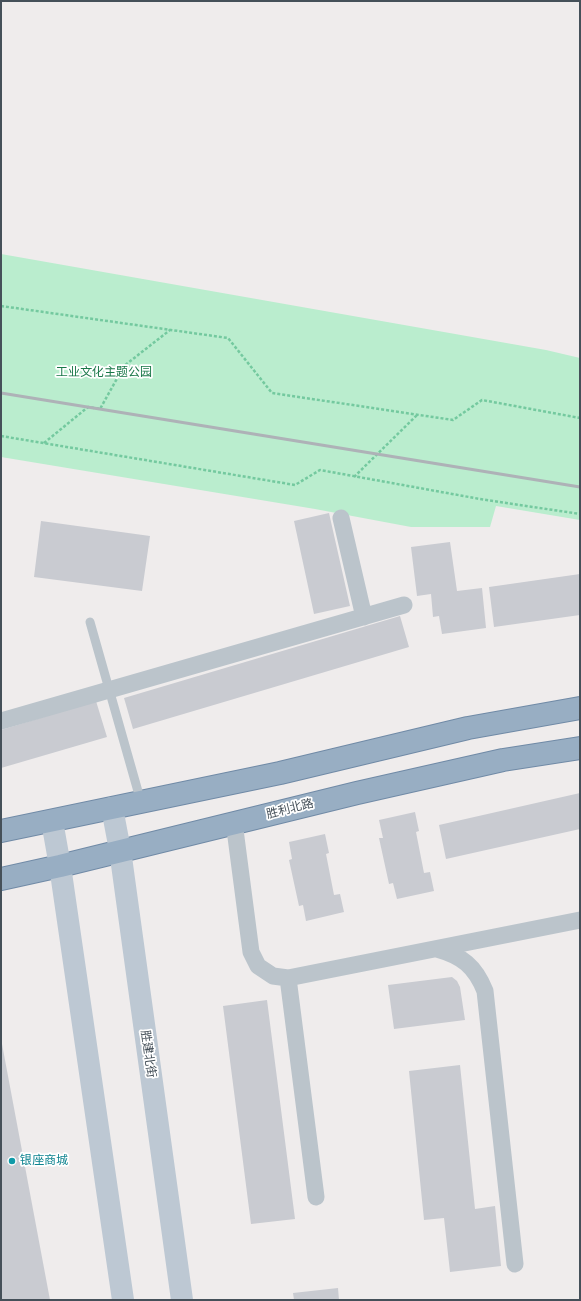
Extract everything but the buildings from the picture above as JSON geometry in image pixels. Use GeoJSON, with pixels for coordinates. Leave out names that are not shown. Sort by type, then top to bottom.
{"type":"FeatureCollection","features":[{"type":"Feature","properties":{"kind":"highway"},"geometry":{"type":"LineString","coordinates":[[1,831],[280,773],[468,728],[580,708]]}},
{"type":"Feature","properties":{"kind":"highway","name":"胜利北路"},"geometry":{"type":"LineString","coordinates":[[1,879],[60,866],[120,850],[365,791],[503,760],[580,748]]}},
{"type":"Feature","properties":{"kind":"main road","name":"胜建北街"},"geometry":{"type":"LineString","coordinates":[[112,808],[120,850],[182,1300]]}},
{"type":"Feature","properties":{"kind":"main road"},"geometry":{"type":"LineString","coordinates":[[52,820],[123,1300]]}},
{"type":"Feature","properties":{"kind":"street"},"geometry":{"type":"LineString","coordinates":[[340,518],[364,617]]}},
{"type":"Feature","properties":{"kind":"street"},"geometry":{"type":"LineString","coordinates":[[1,721],[404,605]]}},
{"type":"Feature","properties":{"kind":"street"},"geometry":{"type":"LineString","coordinates":[[234,822],[251,952],[258,966],[273,976],[288,978],[580,920]]}},
{"type":"Feature","properties":{"kind":"street"},"geometry":{"type":"LineString","coordinates":[[437,949],[452,954],[468,964],[480,978],[485,991],[515,1264]]}},
{"type":"Feature","properties":{"kind":"street"},"geometry":{"type":"LineString","coordinates":[[288,978],[316,1197]]}},
{"type":"Feature","properties":{"kind":"lane"},"geometry":{"type":"LineString","coordinates":[[90,622],[141,802]]}},
{"type":"Feature","properties":{"kind":"path"},"geometry":{"type":"LineString","coordinates":[[1,306],[228,338],[272,393],[452,420],[482,400],[580,418]]}},
{"type":"Feature","properties":{"kind":"path"},"geometry":{"type":"LineString","coordinates":[[44,443],[88,407],[100,409],[124,366],[170,330]]}},
{"type":"Feature","properties":{"kind":"path"},"geometry":{"type":"LineString","coordinates":[[354,477],[418,414]]}},
{"type":"Feature","properties":{"kind":"path"},"geometry":{"type":"LineString","coordinates":[[1,436],[295,485],[320,470],[480,499],[580,514]]}},
{"type":"Feature","properties":{"kind":"green space","name":"工业文化主题公园"},"geometry":{"type":"Polygon","coordinates":[[[1,254],[546,350],[580,358],[580,520],[496,506],[490,527],[411,527],[315,509],[1,457],[1,254]]]}},
{"type":"Feature","properties":{"kind":"railway"},"geometry":{"type":"LineString","coordinates":[[1,393],[580,487]]}},
{"type":"Feature","properties":{"kind":"place","name":"银座商城"},"geometry":{"type":"Point","coordinates":[12,1161]}}]}
